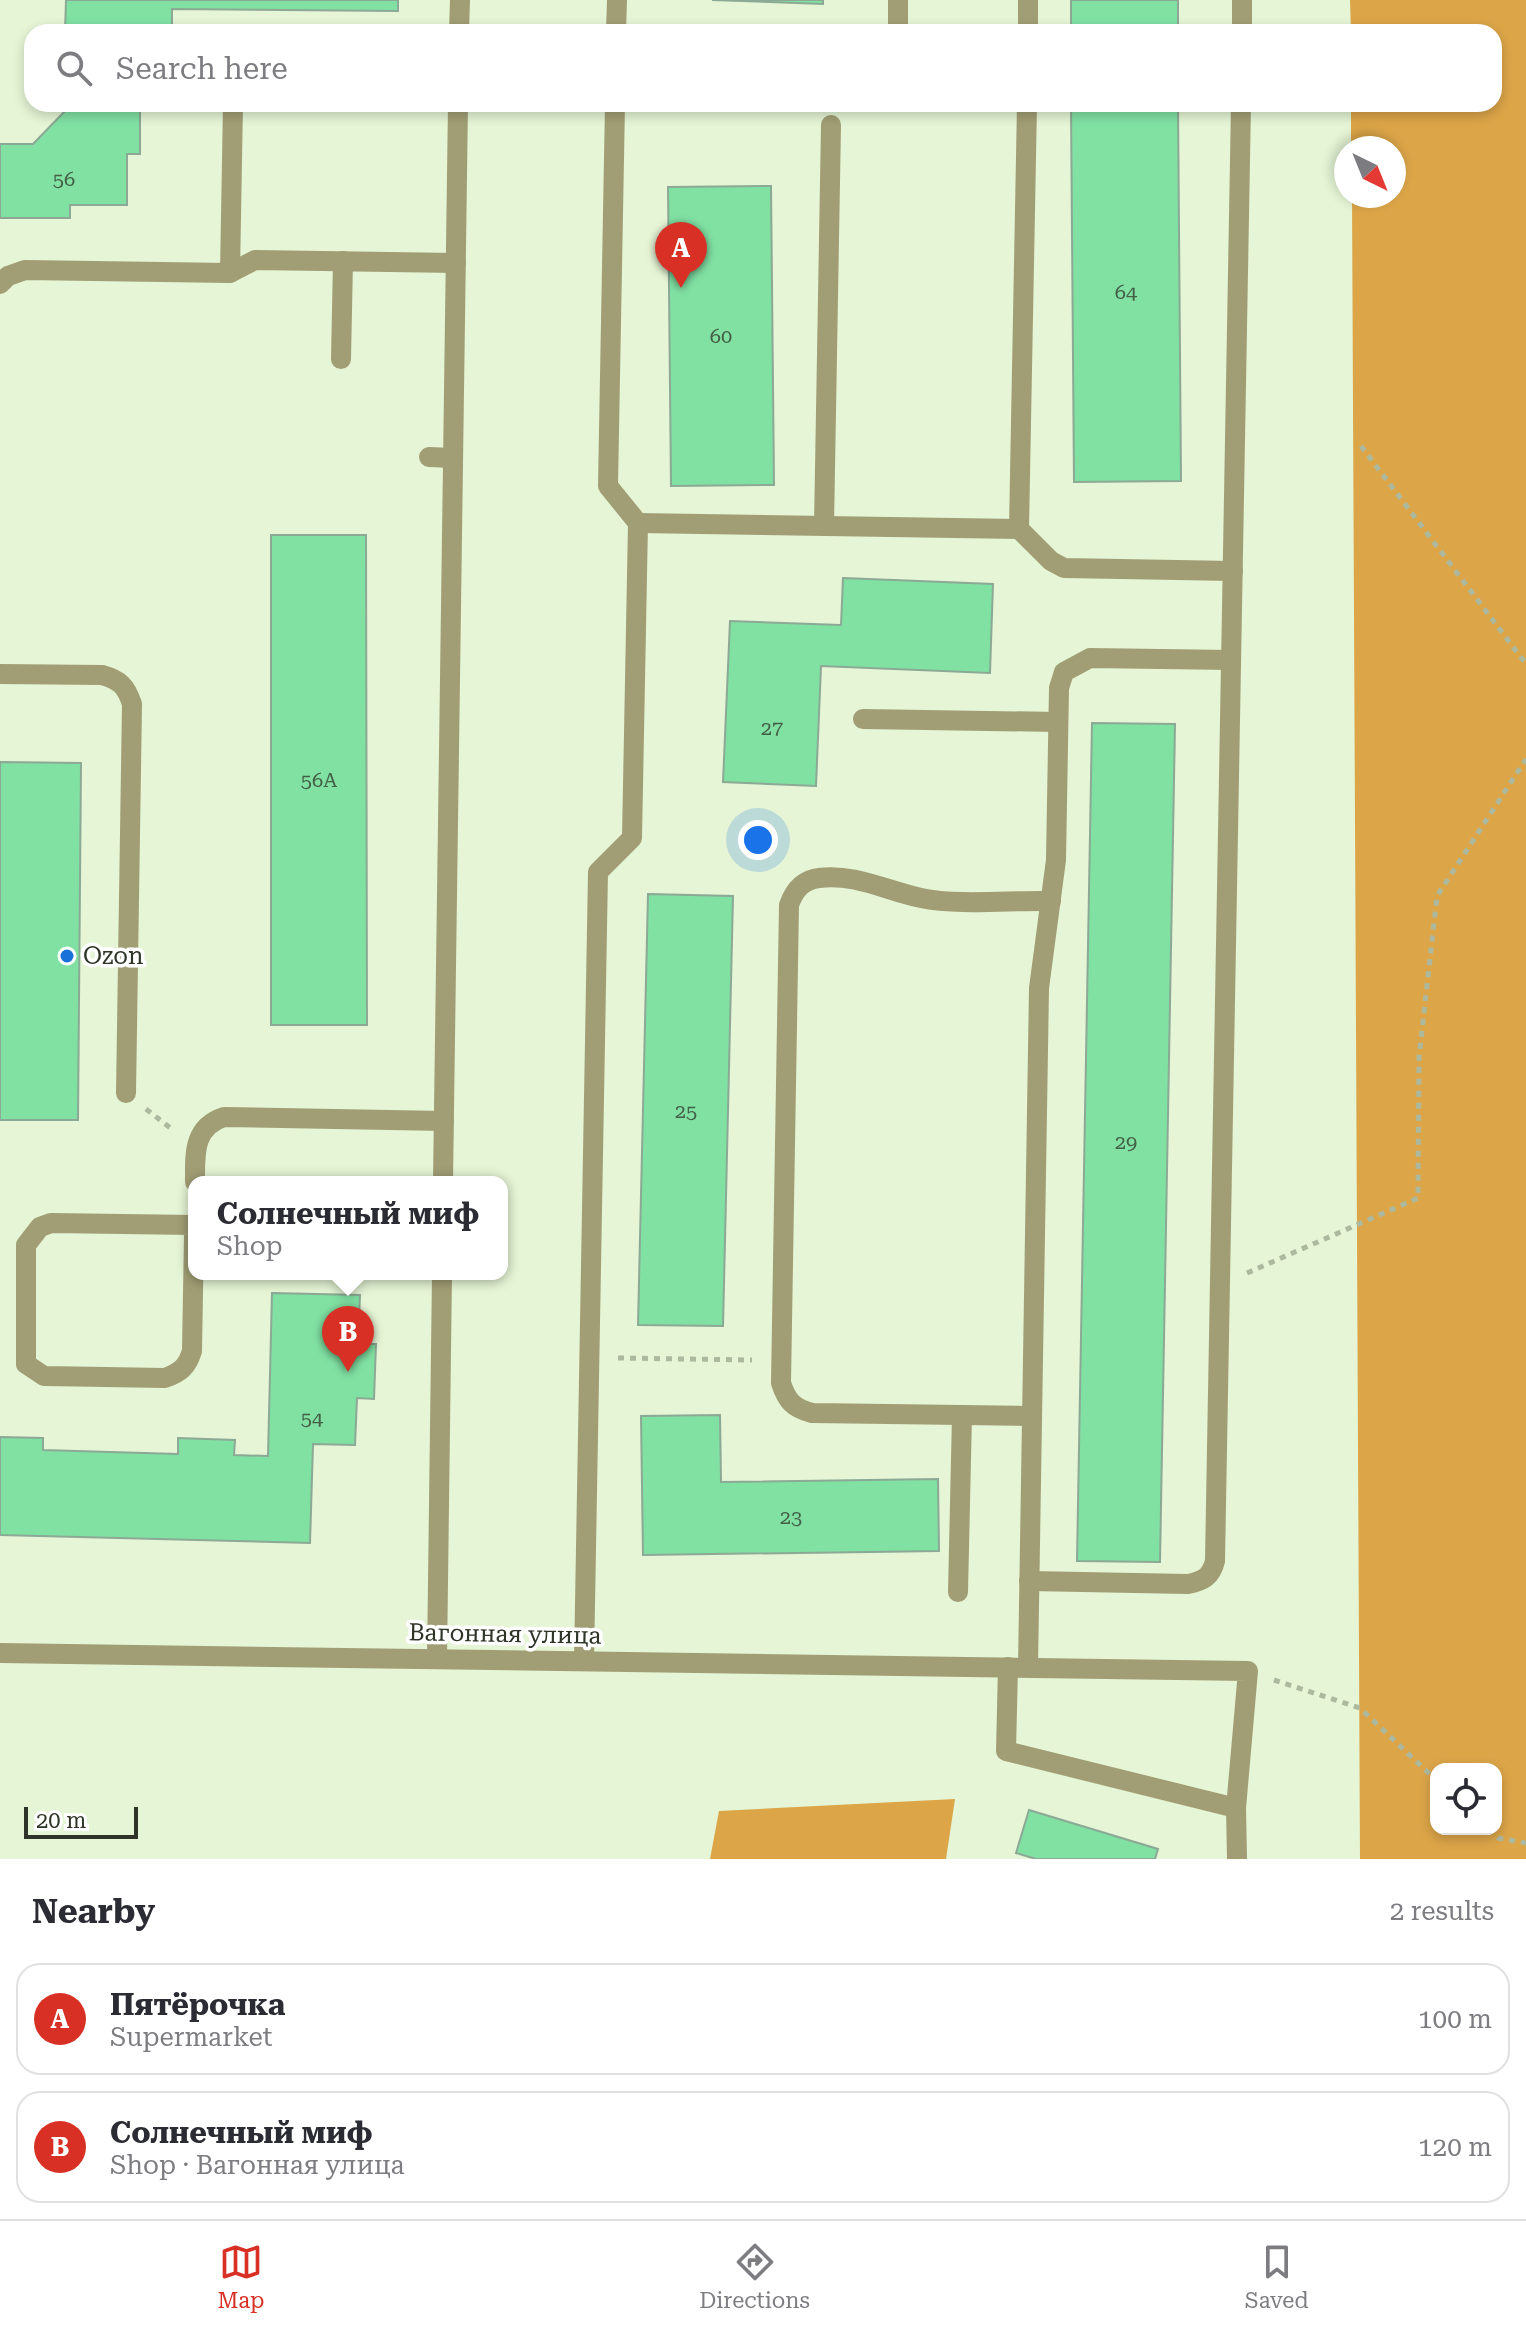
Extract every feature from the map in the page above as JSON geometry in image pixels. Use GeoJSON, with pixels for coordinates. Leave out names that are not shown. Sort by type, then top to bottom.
{"type":"FeatureCollection","features":[{"type":"Feature","properties":{"kind":"street"},"geometry":{"type":"LineString","coordinates":[[459,24],[460,0]]}},
{"type":"Feature","properties":{"kind":"street"},"geometry":{"type":"LineString","coordinates":[[616,24],[617,0]]}},
{"type":"Feature","properties":{"kind":"street"},"geometry":{"type":"LineString","coordinates":[[898,0],[898,24]]}},
{"type":"Feature","properties":{"kind":"street"},"geometry":{"type":"LineString","coordinates":[[1028,0],[1028,24]]}},
{"type":"Feature","properties":{"kind":"street"},"geometry":{"type":"LineString","coordinates":[[1242,0],[1242,24]]}},
{"type":"Feature","properties":{"kind":"street"},"geometry":{"type":"LineString","coordinates":[[230,273],[233,112]]}},
{"type":"Feature","properties":{"kind":"street"},"geometry":{"type":"LineString","coordinates":[[443,1176],[458,112]]}},
{"type":"Feature","properties":{"kind":"street"},"geometry":{"type":"LineString","coordinates":[[584,1661],[598,872],[632,838],[638,523],[608,486],[615,112]]}},
{"type":"Feature","properties":{"kind":"street"},"geometry":{"type":"LineString","coordinates":[[1019,529],[1027,112]]}},
{"type":"Feature","properties":{"kind":"street"},"geometry":{"type":"LineString","coordinates":[[1029,1581],[1188,1584],[1202,1581],[1212,1572],[1215,1561],[1241,112]]}},
{"type":"Feature","properties":{"kind":"street"},"geometry":{"type":"LineString","coordinates":[[824,526],[831,125]]}},
{"type":"Feature","properties":{"kind":"street"},"geometry":{"type":"LineString","coordinates":[[0,284],[8,276],[25,270],[230,273],[255,260],[456,263]]}},
{"type":"Feature","properties":{"kind":"street"},"geometry":{"type":"LineString","coordinates":[[341,359],[343,261]]}},
{"type":"Feature","properties":{"kind":"street"},"geometry":{"type":"LineString","coordinates":[[429,457],[453,458]]}},
{"type":"Feature","properties":{"kind":"street"},"geometry":{"type":"LineString","coordinates":[[638,523],[1019,529],[1051,561],[1064,568],[1233,571]]}},
{"type":"Feature","properties":{"kind":"street"},"geometry":{"type":"LineString","coordinates":[[1231,660],[1090,658],[1064,672],[1059,688],[1056,860],[1039,988],[1029,1581],[1006,1751],[1236,1808]]}},
{"type":"Feature","properties":{"kind":"street"},"geometry":{"type":"LineString","coordinates":[[0,674],[102,675],[117,679],[127,688],[132,704],[126,1093]]}},
{"type":"Feature","properties":{"kind":"street"},"geometry":{"type":"LineString","coordinates":[[863,719],[1058,722]]}},
{"type":"Feature","properties":{"kind":"street"},"geometry":{"type":"LineString","coordinates":[[1032,1416],[812,1413],[797,1409],[786,1399],[781,1383],[781,1360],[789,905],[794,892],[804,882],[818,878],[841,878],[923,899],[1051,901]]}},
{"type":"Feature","properties":{"kind":"street"},"geometry":{"type":"LineString","coordinates":[[195,1176],[196,1147],[200,1133],[211,1121],[224,1117],[444,1121]]}},
{"type":"Feature","properties":{"kind":"street"},"geometry":{"type":"LineString","coordinates":[[188,1225],[51,1223],[40,1227],[26,1245],[26,1364],[44,1376],[165,1378],[179,1373],[188,1364],[192,1351],[193,1280]]}},
{"type":"Feature","properties":{"kind":"street"},"geometry":{"type":"LineString","coordinates":[[437,1659],[442,1280]]}},
{"type":"Feature","properties":{"kind":"street"},"geometry":{"type":"LineString","coordinates":[[958,1592],[962,1415]]}},
{"type":"Feature","properties":{"kind":"street","name":"Вагонная улица"},"geometry":{"type":"LineString","coordinates":[[0,1653],[1248,1671]]}},
{"type":"Feature","properties":{"kind":"street"},"geometry":{"type":"LineString","coordinates":[[1237,1859],[1236,1808],[1248,1671]]}},
{"type":"Feature","properties":{"kind":"path"},"geometry":{"type":"LineString","coordinates":[[1361,446],[1526,664]]}},
{"type":"Feature","properties":{"kind":"path"},"geometry":{"type":"LineString","coordinates":[[1220,1285],[1418,1198],[1419,1057],[1437,896],[1526,759]]}},
{"type":"Feature","properties":{"kind":"path"},"geometry":{"type":"LineString","coordinates":[[126,1093],[196,1147]]}},
{"type":"Feature","properties":{"kind":"path"},"geometry":{"type":"LineString","coordinates":[[589,1357],[781,1360]]}},
{"type":"Feature","properties":{"kind":"path"},"geometry":{"type":"LineString","coordinates":[[1248,1671],[1360,1708],[1430,1774]]}},
{"type":"Feature","properties":{"kind":"path"},"geometry":{"type":"LineString","coordinates":[[1495,1835],[1526,1843]]}},
{"type":"Feature","properties":{"kind":"shaded area"},"geometry":{"type":"Polygon","coordinates":[[[1350,0],[1526,0],[1526,1859],[1360,1859],[1352,208],[1406,208],[1406,136],[1351,136],[1351,112],[1502,112],[1502,24],[1351,24],[1350,0]]]}},
{"type":"Feature","properties":{"kind":"shaded area"},"geometry":{"type":"Polygon","coordinates":[[[955,1799],[946,1859],[710,1859],[719,1811],[955,1799]]]}},
{"type":"Feature","properties":{"kind":"building"},"geometry":{"type":"Polygon","coordinates":[[[66,0],[398,0],[398,11],[172,9],[172,24],[65,24],[66,0]]]}},
{"type":"Feature","properties":{"kind":"building"},"geometry":{"type":"Polygon","coordinates":[[[712,0],[823,0],[823,4],[712,0]]]}},
{"type":"Feature","properties":{"kind":"building"},"geometry":{"type":"Polygon","coordinates":[[[1071,0],[1178,0],[1178,24],[1071,24],[1071,0]]]}},
{"type":"Feature","properties":{"kind":"building"},"geometry":{"type":"Polygon","coordinates":[[[64,112],[140,112],[140,154],[127,154],[127,205],[70,205],[70,218],[0,218],[0,144],[33,144],[64,112]]]}},
{"type":"Feature","properties":{"kind":"building"},"geometry":{"type":"Polygon","coordinates":[[[1071,112],[1178,112],[1181,481],[1074,482],[1071,112]]]}},
{"type":"Feature","properties":{"kind":"building"},"geometry":{"type":"Polygon","coordinates":[[[771,186],[774,485],[671,486],[668,187],[771,186]]]}},
{"type":"Feature","properties":{"kind":"building"},"geometry":{"type":"Polygon","coordinates":[[[271,535],[366,535],[367,1025],[271,1025],[271,535]]]}},
{"type":"Feature","properties":{"kind":"building"},"geometry":{"type":"Polygon","coordinates":[[[843,578],[993,584],[990,673],[821,666],[816,786],[723,782],[730,621],[841,625],[843,578]]]}},
{"type":"Feature","properties":{"kind":"building"},"geometry":{"type":"Polygon","coordinates":[[[1092,723],[1175,724],[1160,1562],[1077,1561],[1092,723]]]}},
{"type":"Feature","properties":{"kind":"building"},"geometry":{"type":"Polygon","coordinates":[[[0,762],[81,763],[78,1120],[0,1120],[0,762]]]}},
{"type":"Feature","properties":{"kind":"building"},"geometry":{"type":"Polygon","coordinates":[[[648,894],[733,896],[723,1326],[638,1325],[648,894]]]}},
{"type":"Feature","properties":{"kind":"building"},"geometry":{"type":"Polygon","coordinates":[[[272,1293],[360,1295],[358,1344],[376,1344],[374,1399],[357,1398],[355,1445],[313,1444],[310,1543],[0,1535],[0,1437],[43,1438],[43,1450],[178,1454],[178,1438],[235,1440],[234,1455],[268,1456],[272,1293]]]}},
{"type":"Feature","properties":{"kind":"building"},"geometry":{"type":"Polygon","coordinates":[[[720,1415],[721,1482],[938,1479],[939,1551],[643,1555],[641,1416],[720,1415]]]}},
{"type":"Feature","properties":{"kind":"building"},"geometry":{"type":"Polygon","coordinates":[[[1029,1810],[1158,1849],[1155,1859],[1036,1859],[1016,1853],[1029,1810]]]}},
{"type":"Feature","properties":{"kind":"place","name":"Пятёрочка"},"geometry":{"type":"Point","coordinates":[681,288]}},
{"type":"Feature","properties":{"kind":"place","name":"Ozon"},"geometry":{"type":"Point","coordinates":[67,956]}},
{"type":"Feature","properties":{"kind":"place","name":"Солнечный миф"},"geometry":{"type":"Point","coordinates":[348,1372]}}]}
